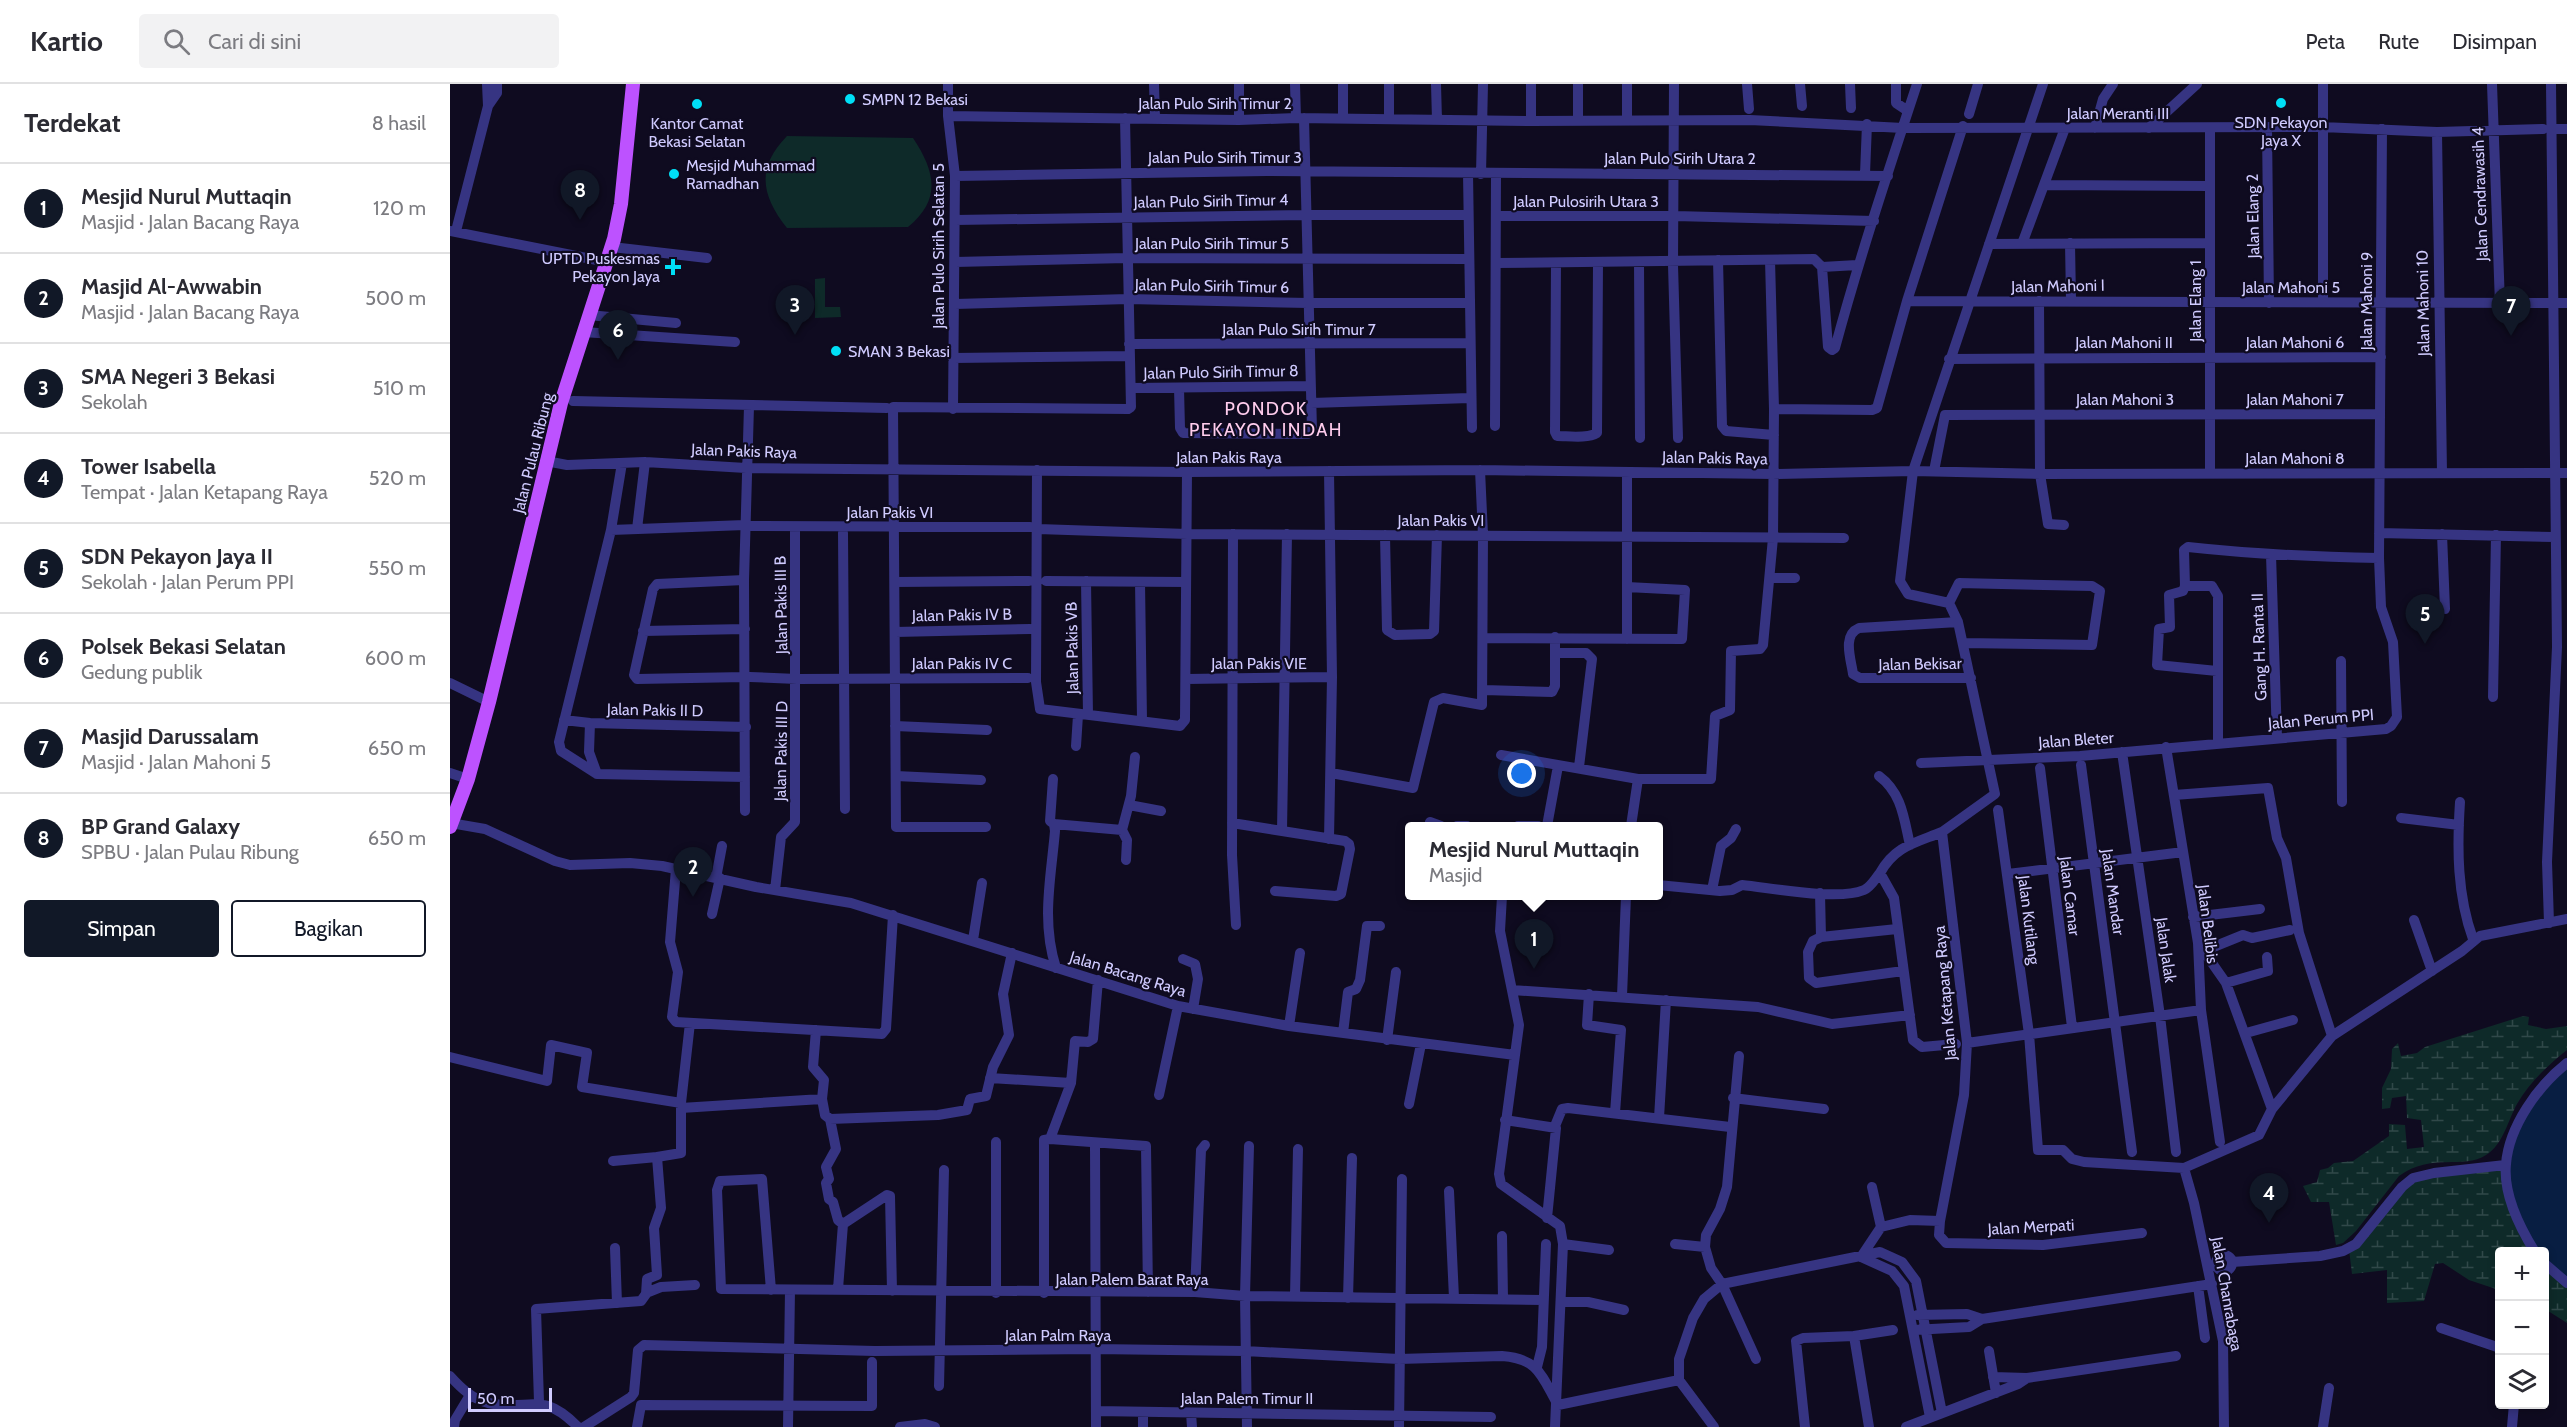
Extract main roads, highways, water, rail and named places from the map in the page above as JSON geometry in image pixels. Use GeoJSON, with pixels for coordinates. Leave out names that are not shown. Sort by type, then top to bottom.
{"type":"FeatureCollection","features":[{"type":"Feature","properties":{"kind":"main road","name":"Jalan Pulau Ribung"},"geometry":{"type":"LineString","coordinates":[[450,824],[468,778],[489,702],[546,461],[588,315],[612,247],[621,204],[633,84]]}},
{"type":"Feature","properties":{"kind":"water"},"geometry":{"type":"Polygon","coordinates":[[[2567,1063],[2567,1283],[2549,1267],[2549,1247],[2533,1247],[2518,1222],[2505,1165],[2531,1100],[2567,1063]]]}},
{"type":"Feature","properties":{"kind":"place","name":"SMPN 12 Bekasi"},"geometry":{"type":"Point","coordinates":[850,99]}},
{"type":"Feature","properties":{"kind":"place","name":"SDN Pekayon Jaya X"},"geometry":{"type":"Point","coordinates":[2281,103]}},
{"type":"Feature","properties":{"kind":"place","name":"Kantor Camat Bekasi Selatan"},"geometry":{"type":"Point","coordinates":[697,104]}},
{"type":"Feature","properties":{"kind":"place","name":"Mesjid Muhammad Ramadhan"},"geometry":{"type":"Point","coordinates":[674,174]}},
{"type":"Feature","properties":{"kind":"place","name":"BP Grand Galaxy"},"geometry":{"type":"Point","coordinates":[580,220]}},
{"type":"Feature","properties":{"kind":"place","name":"UPTD Puskesmas Pekayon Jaya"},"geometry":{"type":"Point","coordinates":[673,267]}},
{"type":"Feature","properties":{"kind":"place","name":"SMA Negeri 3 Bekasi"},"geometry":{"type":"Point","coordinates":[795,335]}},
{"type":"Feature","properties":{"kind":"place","name":"Masjid Darussalam"},"geometry":{"type":"Point","coordinates":[2511,336]}},
{"type":"Feature","properties":{"kind":"place","name":"SMAN 3 Bekasi"},"geometry":{"type":"Point","coordinates":[836,351]}},
{"type":"Feature","properties":{"kind":"place","name":"Polsek Bekasi Selatan"},"geometry":{"type":"Point","coordinates":[618,360]}},
{"type":"Feature","properties":{"kind":"place","name":"SDN Pekayon Jaya II"},"geometry":{"type":"Point","coordinates":[2425,644]}},
{"type":"Feature","properties":{"kind":"place","name":"Masjid Al-Awwabin"},"geometry":{"type":"Point","coordinates":[693,897]}},
{"type":"Feature","properties":{"kind":"place","name":"Mesjid Nurul Muttaqin"},"geometry":{"type":"Point","coordinates":[1534,969]}},
{"type":"Feature","properties":{"kind":"place","name":"Tower Isabella"},"geometry":{"type":"Point","coordinates":[2269,1223]}},
{"type":"Feature","properties":{"kind":"district","name":"PONDOK PEKAYON INDAH"},"geometry":{"type":"Point","coordinates":[1266,419]}}]}
